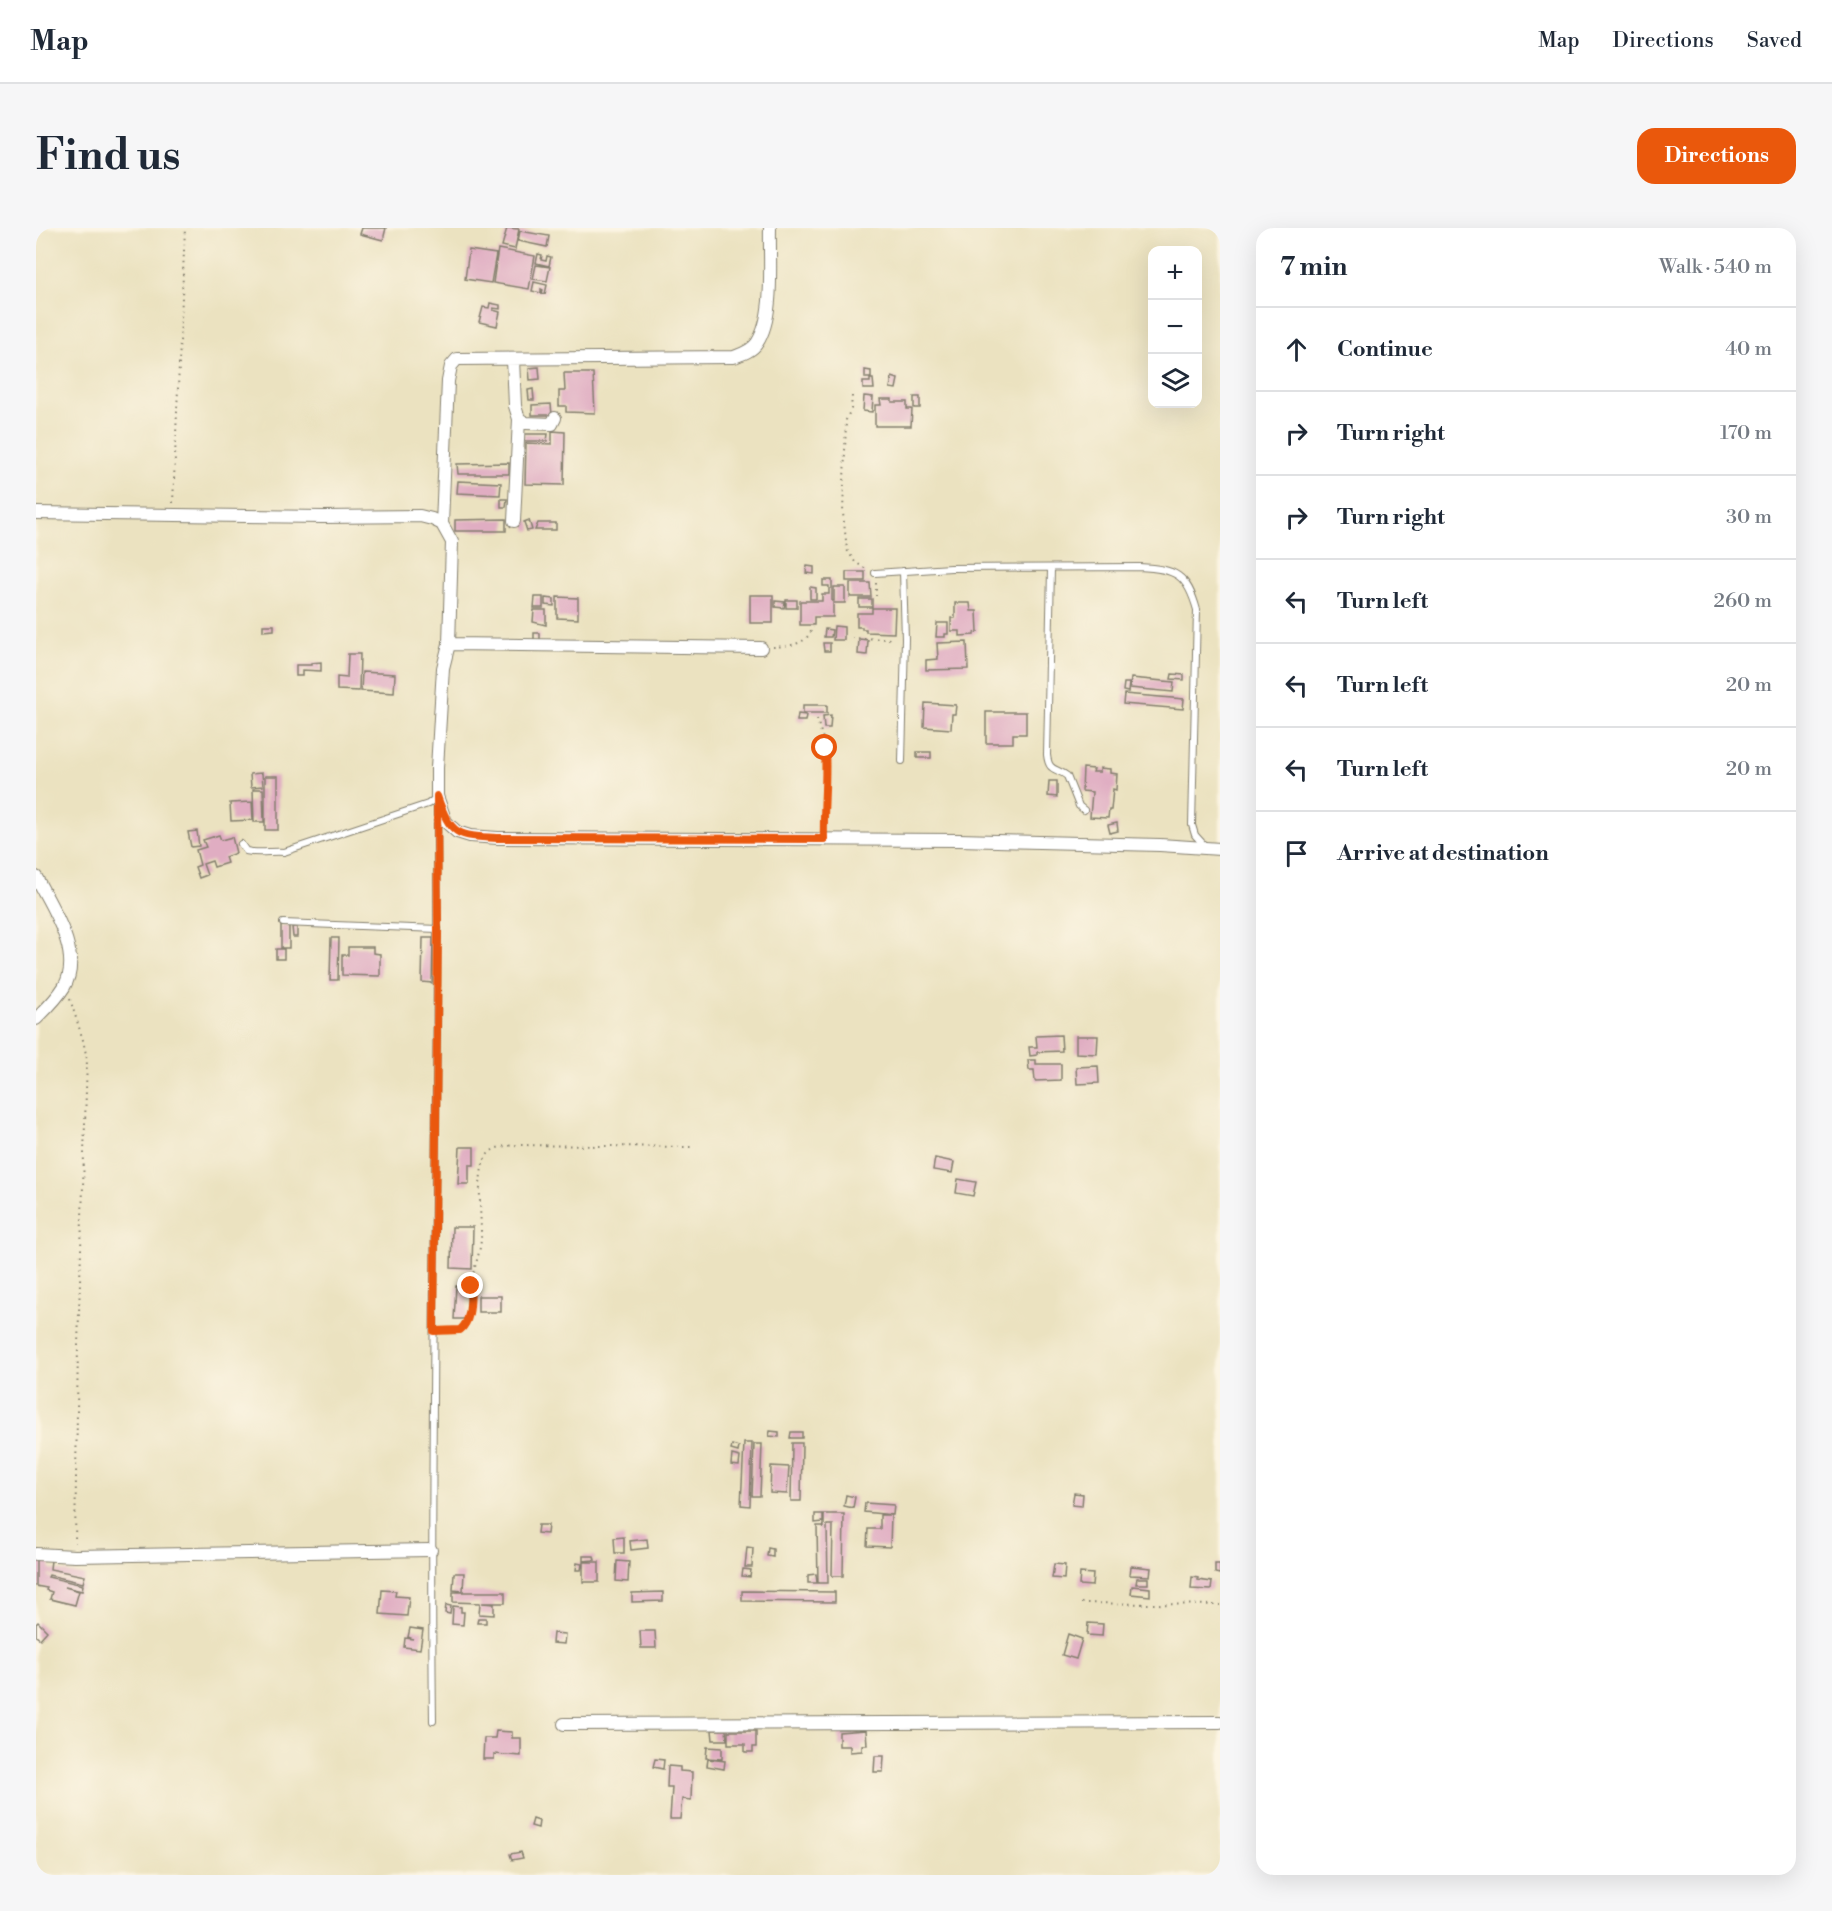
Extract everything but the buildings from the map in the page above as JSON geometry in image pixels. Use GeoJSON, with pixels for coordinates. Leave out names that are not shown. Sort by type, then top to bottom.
{"type":"FeatureCollection","features":[{"type":"Feature","properties":{"kind":"street"},"geometry":{"type":"LineString","coordinates":[[770,228],[769,314],[756,344],[748,351],[734,357],[457,359],[451,366],[442,524],[452,542],[449,644],[443,668],[437,768],[437,796],[447,822],[458,832],[470,836],[498,838],[959,840],[1220,849]]}},
{"type":"Feature","properties":{"kind":"street"},"geometry":{"type":"LineString","coordinates":[[513,359],[515,406],[519,419],[514,521]]}},
{"type":"Feature","properties":{"kind":"street"},"geometry":{"type":"LineString","coordinates":[[519,419],[526,423],[552,424],[555,418]]}},
{"type":"Feature","properties":{"kind":"street"},"geometry":{"type":"LineString","coordinates":[[36,513],[420,516],[442,524]]}},
{"type":"Feature","properties":{"kind":"street"},"geometry":{"type":"LineString","coordinates":[[449,644],[761,648]]}},
{"type":"Feature","properties":{"kind":"street"},"geometry":{"type":"LineString","coordinates":[[36,877],[66,936],[70,964],[65,985],[52,1004],[36,1019]]}},
{"type":"Feature","properties":{"kind":"street"},"geometry":{"type":"LineString","coordinates":[[36,1554],[75,1556],[431,1550]]}},
{"type":"Feature","properties":{"kind":"street"},"geometry":{"type":"LineString","coordinates":[[564,1724],[1220,1722]]}},
{"type":"Feature","properties":{"kind":"lane"},"geometry":{"type":"LineString","coordinates":[[875,573],[951,568],[1164,569],[1176,574],[1187,585],[1197,610],[1192,825],[1195,835],[1207,847]]}},
{"type":"Feature","properties":{"kind":"lane"},"geometry":{"type":"LineString","coordinates":[[1051,569],[1048,764],[1054,770],[1067,776],[1079,806],[1084,810]]}},
{"type":"Feature","properties":{"kind":"lane"},"geometry":{"type":"LineString","coordinates":[[902,761],[905,639],[903,571]]}},
{"type":"Feature","properties":{"kind":"lane"},"geometry":{"type":"LineString","coordinates":[[241,844],[246,851],[253,853],[271,850],[284,852],[428,804],[437,796]]}},
{"type":"Feature","properties":{"kind":"lane"},"geometry":{"type":"LineString","coordinates":[[433,1721],[431,1550],[438,929],[437,796]]}},
{"type":"Feature","properties":{"kind":"lane"},"geometry":{"type":"LineString","coordinates":[[283,923],[438,929]]}},
{"type":"Feature","properties":{"kind":"path"},"geometry":{"type":"LineString","coordinates":[[172,515],[185,228]]}},
{"type":"Feature","properties":{"kind":"path"},"geometry":{"type":"LineString","coordinates":[[852,396],[851,409],[846,420],[843,513],[846,542],[847,549],[860,568],[875,573],[876,596]]}},
{"type":"Feature","properties":{"kind":"path"},"geometry":{"type":"LineString","coordinates":[[761,648],[798,644],[810,635],[813,627]]}},
{"type":"Feature","properties":{"kind":"path"},"geometry":{"type":"LineString","coordinates":[[852,638],[905,639]]}},
{"type":"Feature","properties":{"kind":"path"},"geometry":{"type":"LineString","coordinates":[[817,719],[825,748],[826,765],[823,801],[824,839]]}},
{"type":"Feature","properties":{"kind":"path"},"geometry":{"type":"LineString","coordinates":[[65,985],[87,1059],[78,1345],[75,1556]]}},
{"type":"Feature","properties":{"kind":"path"},"geometry":{"type":"LineString","coordinates":[[434,1331],[460,1330],[465,1326],[469,1314],[471,1286],[481,1241],[481,1174],[484,1161],[490,1153],[498,1148],[517,1145],[694,1147]]}},
{"type":"Feature","properties":{"kind":"path"},"geometry":{"type":"LineString","coordinates":[[1081,1603],[1220,1605]]}},
{"type":"Feature","properties":{"kind":"route"},"geometry":{"type":"LineString","coordinates":[[471,1286],[469,1314],[465,1326],[460,1330],[434,1331],[437,796],[447,822],[458,832],[470,836],[824,839],[825,748]]}}]}
